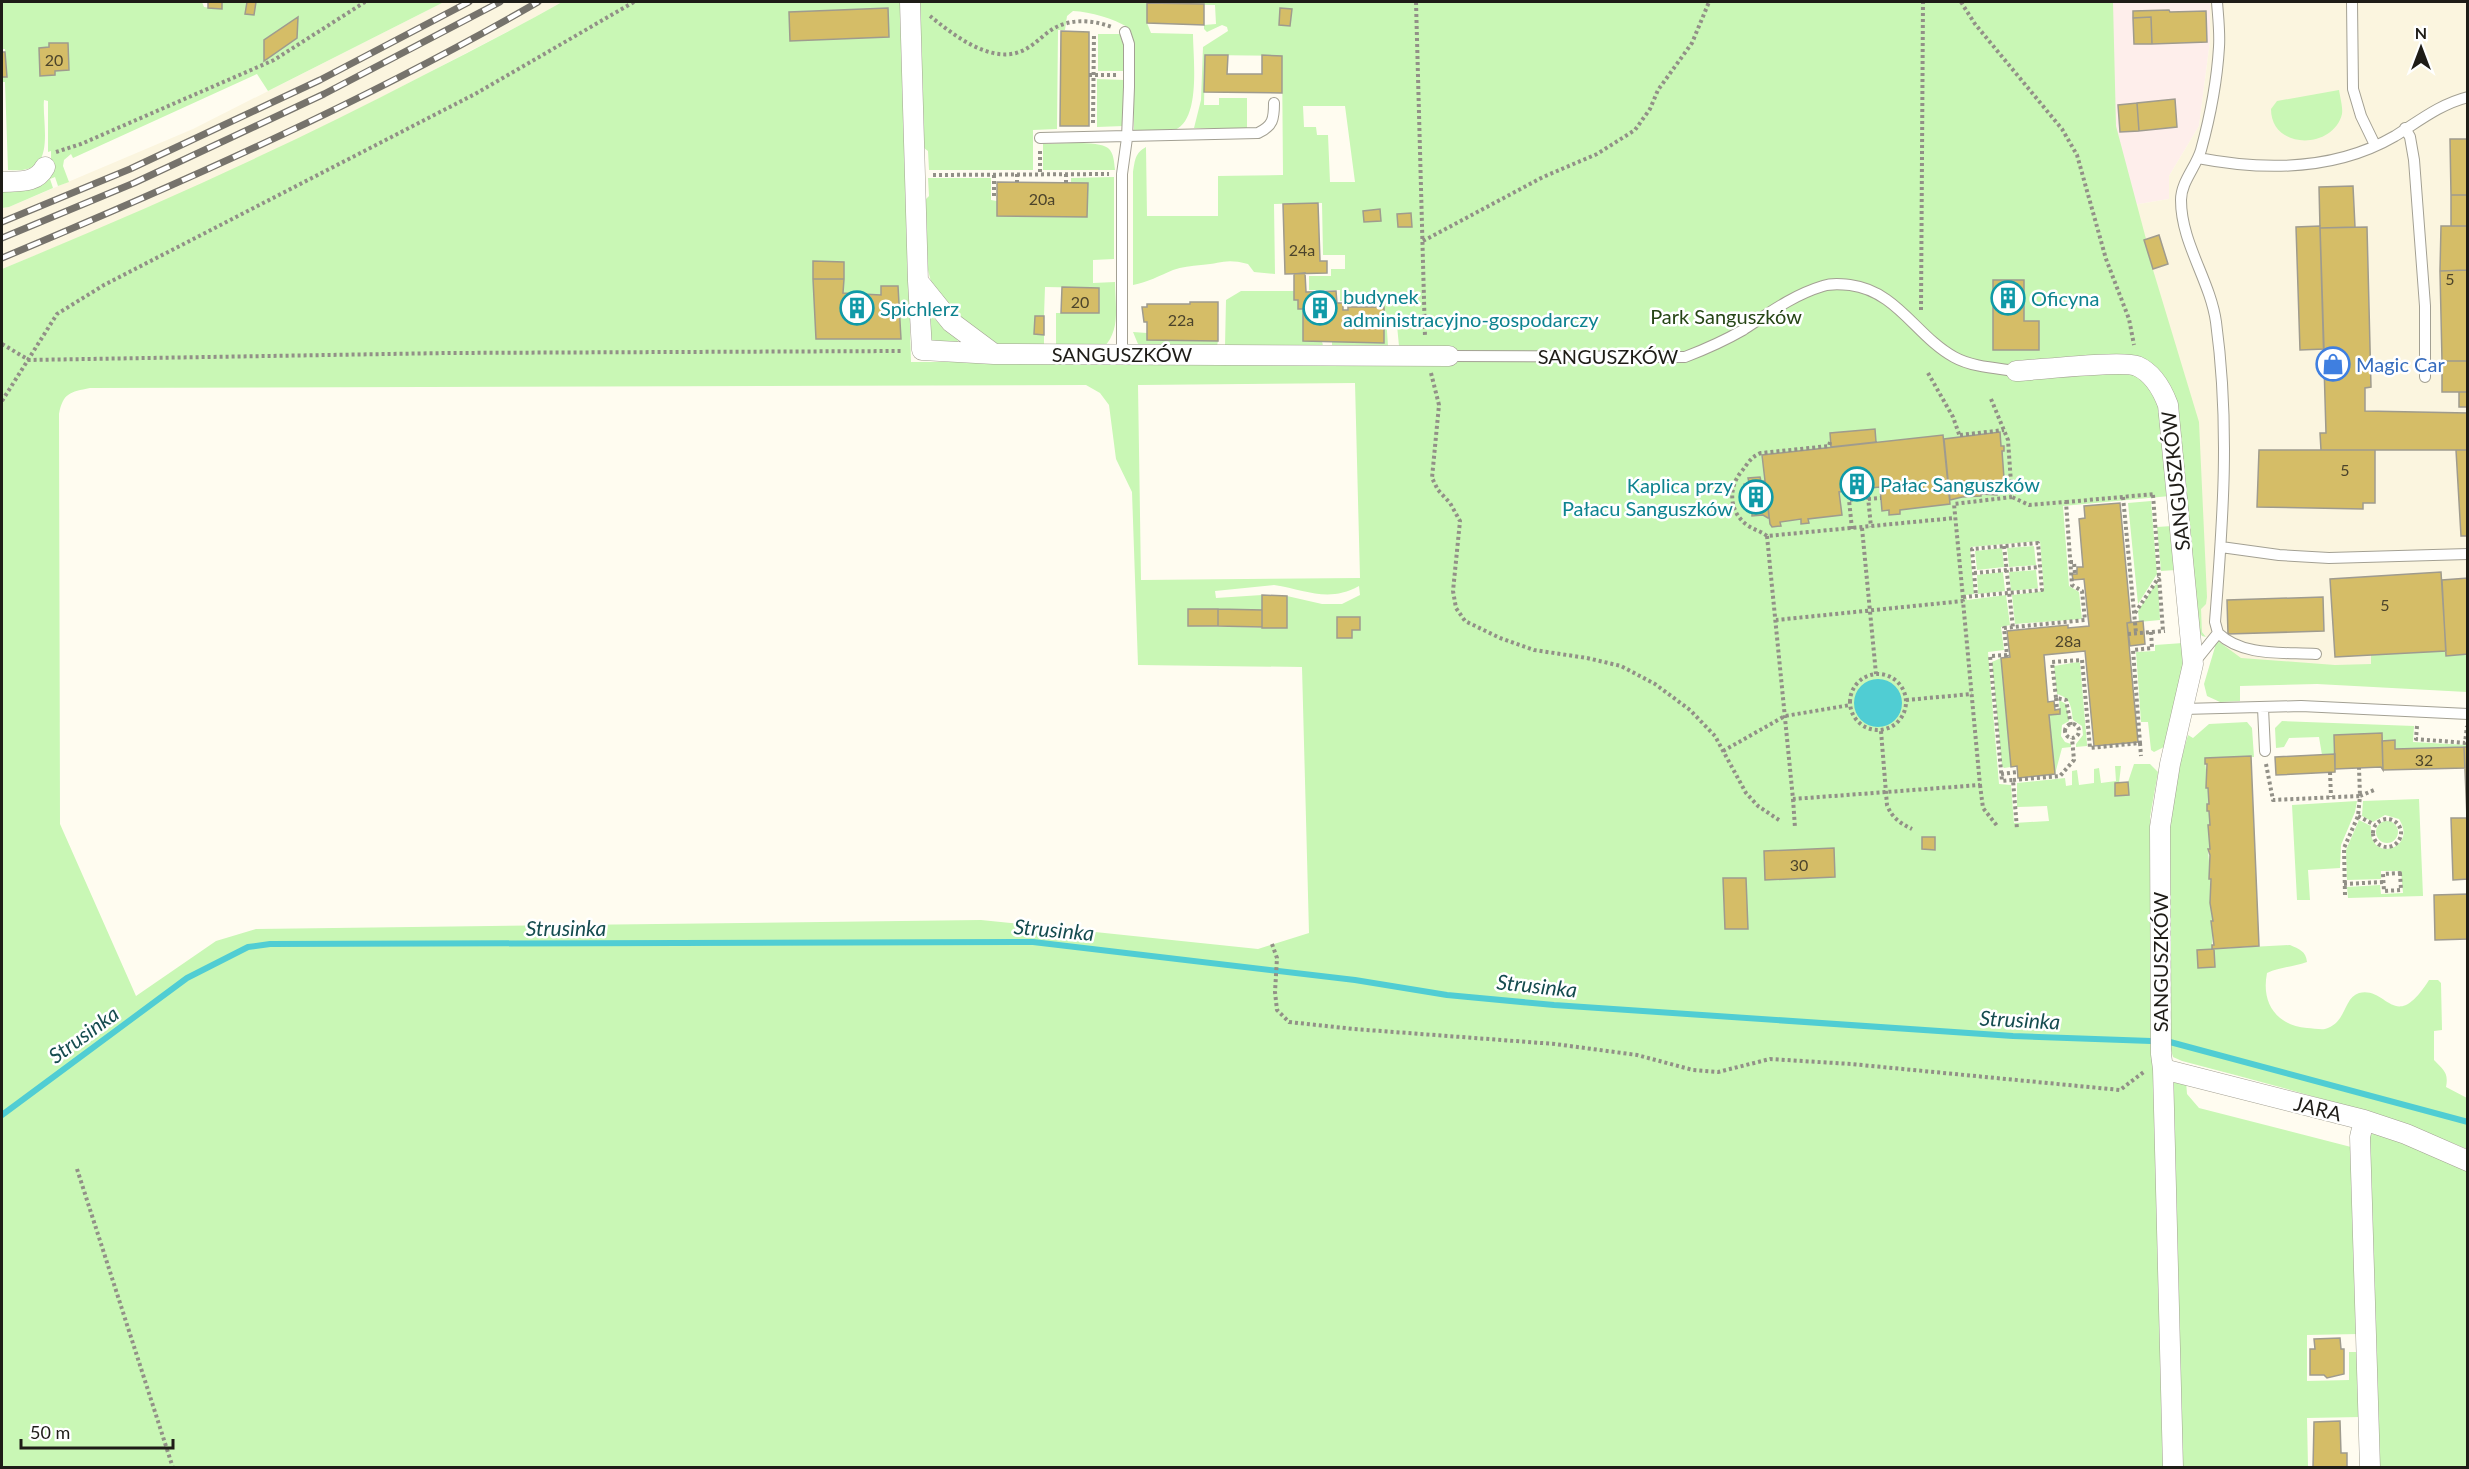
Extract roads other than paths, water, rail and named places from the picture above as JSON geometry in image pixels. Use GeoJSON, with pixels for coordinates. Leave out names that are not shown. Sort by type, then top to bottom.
{"type":"FeatureCollection","features":[{"type":"Feature","properties":{"kind":"street"},"geometry":{"type":"LineString","coordinates":[[917,7],[918,281],[951,322],[994,354]]}},
{"type":"Feature","properties":{"kind":"street"},"geometry":{"type":"LineString","coordinates":[[2,182],[33,180],[41,174],[46,161]]}},
{"type":"Feature","properties":{"kind":"street","name":"SANGUSZKÓW"},"geometry":{"type":"LineString","coordinates":[[918,281],[922,350],[994,354],[1449,356]]}},
{"type":"Feature","properties":{"kind":"street","name":"SANGUSZKÓW"},"geometry":{"type":"LineString","coordinates":[[2016,371],[2135,365],[2155,380],[2166,398],[2193,664],[2170,764],[2160,827],[2161,1054],[2173,1467]]}},
{"type":"Feature","properties":{"kind":"street","name":"JARA"},"geometry":{"type":"LineString","coordinates":[[2163,1069],[2364,1120],[2406,1134],[2468,1161]]}},
{"type":"Feature","properties":{"kind":"street"},"geometry":{"type":"LineString","coordinates":[[2364,1120],[2360,1137],[2370,1467]]}},
{"type":"Feature","properties":{"kind":"lane"},"geometry":{"type":"LineString","coordinates":[[2217,2],[2219,46],[2207,128],[2198,158],[2185,183],[2180,199],[2186,235],[2204,280],[2215,319],[2221,364],[2226,449],[2215,622],[2218,633],[2228,643],[2241,649],[2316,654]]}},
{"type":"Feature","properties":{"kind":"lane"},"geometry":{"type":"LineString","coordinates":[[2352,2],[2353,89],[2361,116],[2375,145]]}},
{"type":"Feature","properties":{"kind":"lane"},"geometry":{"type":"LineString","coordinates":[[1122,354],[1122,174],[1127,138],[1129,75],[1128,44],[1125,32]]}},
{"type":"Feature","properties":{"kind":"lane"},"geometry":{"type":"LineString","coordinates":[[2198,158],[2230,165],[2320,164],[2351,156],[2375,145],[2426,114],[2468,97]]}},
{"type":"Feature","properties":{"kind":"lane"},"geometry":{"type":"LineString","coordinates":[[1040,138],[1127,138],[1258,133],[1270,127],[1274,117],[1274,103]]}},
{"type":"Feature","properties":{"kind":"lane"},"geometry":{"type":"LineString","coordinates":[[2405,128],[2410,137],[2414,160],[2425,306],[2426,377]]}},
{"type":"Feature","properties":{"kind":"lane","name":"SANGUSZKÓW"},"geometry":{"type":"LineString","coordinates":[[1449,356],[1685,357],[1714,346],[1789,300],[1826,285],[1854,286],[1883,296],[1902,311],[1921,332],[1956,358],[1984,367],[2016,371]]}},
{"type":"Feature","properties":{"kind":"lane"},"geometry":{"type":"LineString","coordinates":[[2221,547],[2279,555],[2329,558],[2468,555]]}},
{"type":"Feature","properties":{"kind":"lane"},"geometry":{"type":"LineString","coordinates":[[2193,664],[2218,633]]}},
{"type":"Feature","properties":{"kind":"lane"},"geometry":{"type":"LineString","coordinates":[[2183,710],[2301,706],[2468,714]]}},
{"type":"Feature","properties":{"kind":"lane"},"geometry":{"type":"LineString","coordinates":[[2263,708],[2265,751]]}},
{"type":"Feature","properties":{"kind":"water"},"geometry":{"type":"Polygon","coordinates":[[[1873,679],[1883,679],[1895,686],[1902,698],[1902,708],[1895,720],[1883,727],[1873,727],[1858,716],[1854,708],[1854,698],[1865,683],[1873,679]]]}},
{"type":"Feature","properties":{"kind":"waterway","name":"Strusinka"},"geometry":{"type":"LineString","coordinates":[[2,1115],[187,978],[248,947],[270,944],[1033,942],[1355,980],[1447,995],[1554,1005],[2013,1036],[2151,1041]]}},
{"type":"Feature","properties":{"kind":"waterway","name":"Strusinka"},"geometry":{"type":"LineString","coordinates":[[2170,1042],[2468,1122]]}},
{"type":"Feature","properties":{"kind":"railway"},"geometry":{"type":"LineString","coordinates":[[2,222],[130,169],[320,80],[469,2]]}},
{"type":"Feature","properties":{"kind":"railway"},"geometry":{"type":"LineString","coordinates":[[2,238],[134,183],[324,94],[500,2]]}},
{"type":"Feature","properties":{"kind":"railway"},"geometry":{"type":"LineString","coordinates":[[2,258],[274,139],[407,73],[538,2]]}},
{"type":"Feature","properties":{"kind":"place","name":"Oficyna"},"geometry":{"type":"Point","coordinates":[2008,298]}},
{"type":"Feature","properties":{"kind":"place","name":"Spichlerz"},"geometry":{"type":"Point","coordinates":[857,308]}},
{"type":"Feature","properties":{"kind":"place","name":"budynek administracyjno-gospodarczy"},"geometry":{"type":"Point","coordinates":[1320,308]}},
{"type":"Feature","properties":{"kind":"place","name":"Magic Car"},"geometry":{"type":"Point","coordinates":[2333,364]}},
{"type":"Feature","properties":{"kind":"place","name":"Pałac Sanguszków"},"geometry":{"type":"Point","coordinates":[1857,484]}},
{"type":"Feature","properties":{"kind":"place","name":"Kaplica przy Pałacu Sanguszków"},"geometry":{"type":"Point","coordinates":[1756,497]}},
{"type":"Feature","properties":{"kind":"park label","name":"Park Sanguszków"},"geometry":{"type":"Point","coordinates":[1726,316]}}]}
